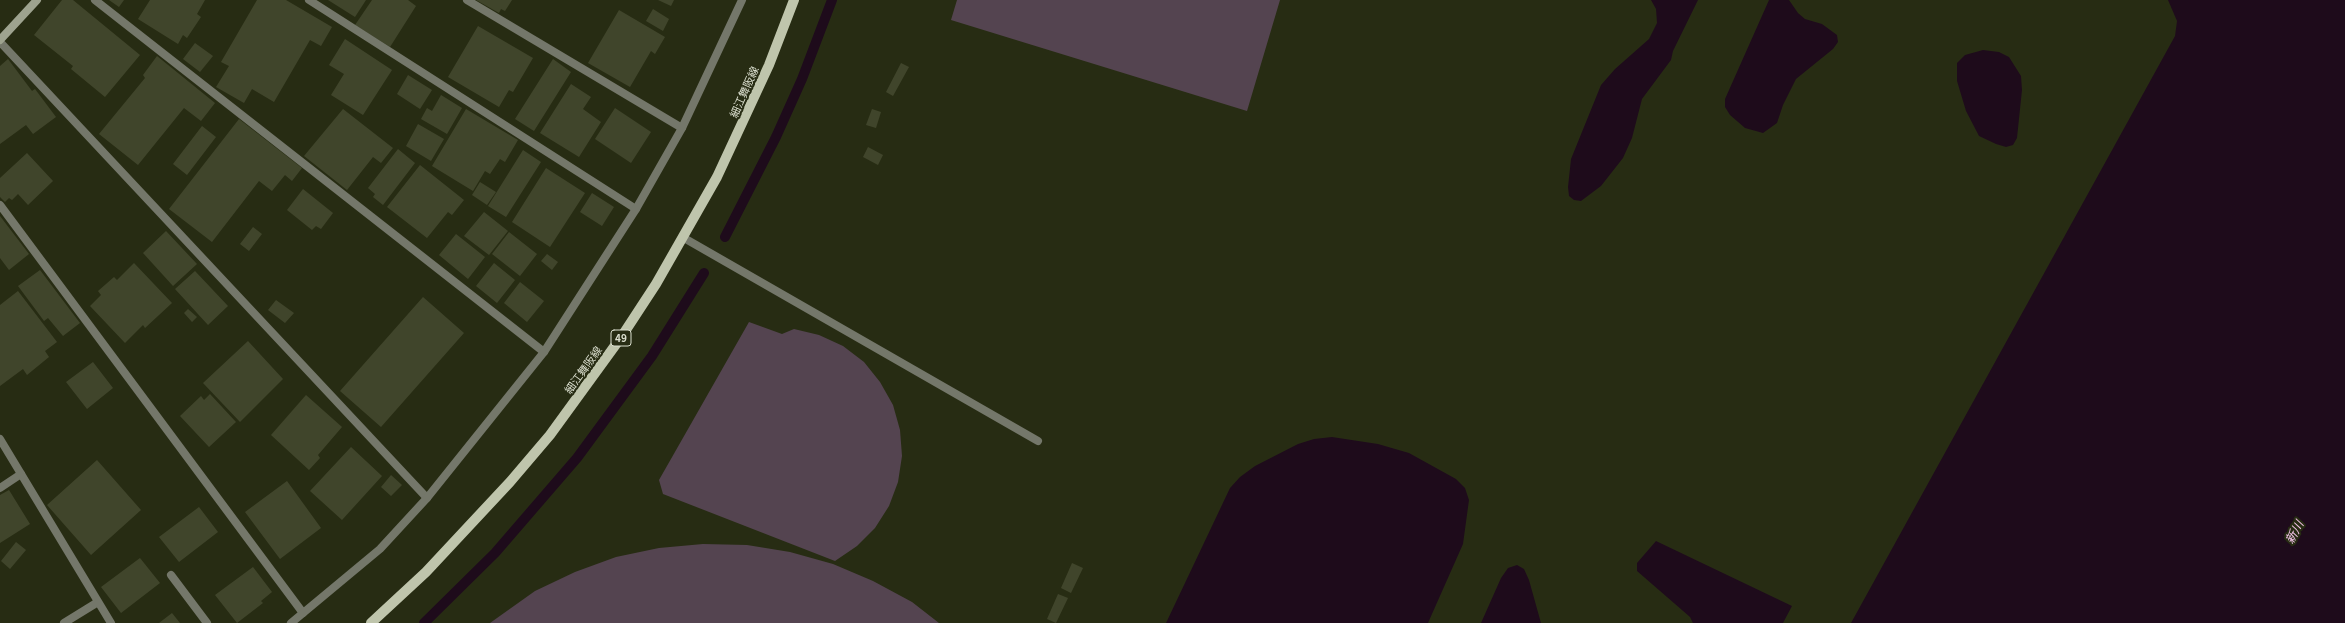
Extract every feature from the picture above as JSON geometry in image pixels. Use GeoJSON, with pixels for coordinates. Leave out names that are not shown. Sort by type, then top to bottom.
{"type":"FeatureCollection","features":[{"type":"Feature","properties":{"kind":"main road"},"geometry":{"type":"LineString","coordinates":[[0,41],[37,0]]}},
{"type":"Feature","properties":{"kind":"main road","name":"細江舞阪線"},"geometry":{"type":"LineString","coordinates":[[371,623],[426,572],[469,528],[550,435],[622,336],[684,238],[744,122],[794,0]]}},
{"type":"Feature","properties":{"kind":"street"},"geometry":{"type":"LineString","coordinates":[[95,0],[544,352]]}},
{"type":"Feature","properties":{"kind":"street"},"geometry":{"type":"LineString","coordinates":[[308,0],[636,210]]}},
{"type":"Feature","properties":{"kind":"street"},"geometry":{"type":"LineString","coordinates":[[467,0],[682,128]]}},
{"type":"Feature","properties":{"kind":"street"},"geometry":{"type":"LineString","coordinates":[[291,623],[380,549],[427,498],[544,352],[636,210],[682,128],[742,0]]}},
{"type":"Feature","properties":{"kind":"street"},"geometry":{"type":"LineString","coordinates":[[0,41],[427,498]]}},
{"type":"Feature","properties":{"kind":"street"},"geometry":{"type":"LineString","coordinates":[[0,205],[303,613]]}},
{"type":"Feature","properties":{"kind":"street"},"geometry":{"type":"LineString","coordinates":[[684,238],[1038,440]]}},
{"type":"Feature","properties":{"kind":"street"},"geometry":{"type":"LineString","coordinates":[[0,439],[111,623]]}},
{"type":"Feature","properties":{"kind":"street"},"geometry":{"type":"LineString","coordinates":[[0,488],[21,474]]}},
{"type":"Feature","properties":{"kind":"street"},"geometry":{"type":"LineString","coordinates":[[171,575],[207,623]]}},
{"type":"Feature","properties":{"kind":"street"},"geometry":{"type":"LineString","coordinates":[[64,623],[98,602]]}},
{"type":"Feature","properties":{"kind":"shaded area"},"geometry":{"type":"Polygon","coordinates":[[[957,0],[1280,0],[1247,111],[951,20],[957,0]]]}},
{"type":"Feature","properties":{"kind":"shaded area"},"geometry":{"type":"Polygon","coordinates":[[[749,322],[782,334],[794,329],[819,335],[843,346],[864,362],[880,382],[893,405],[900,430],[902,456],[898,482],[889,506],[875,528],[857,546],[835,561],[663,494],[659,480],[749,322]]]}},
{"type":"Feature","properties":{"kind":"shaded area"},"geometry":{"type":"Polygon","coordinates":[[[703,544],[747,545],[790,552],[833,564],[873,581],[912,602],[939,623],[490,623],[535,591],[575,572],[616,557],[659,548],[703,544]]]}},
{"type":"Feature","properties":{"kind":"water"},"geometry":{"type":"Polygon","coordinates":[[[1651,0],[1698,0],[1673,51],[1671,60],[1642,99],[1632,138],[1623,158],[1601,186],[1581,201],[1574,200],[1569,196],[1568,187],[1571,159],[1601,85],[1615,69],[1649,39],[1657,23],[1656,9],[1651,0]]]}},
{"type":"Feature","properties":{"kind":"water"},"geometry":{"type":"Polygon","coordinates":[[[1769,0],[1789,0],[1798,13],[1805,19],[1822,24],[1837,35],[1838,42],[1833,49],[1796,79],[1783,105],[1777,123],[1763,133],[1745,128],[1730,115],[1725,107],[1725,99],[1769,0]]]}},
{"type":"Feature","properties":{"kind":"water","name":"新川"},"geometry":{"type":"Polygon","coordinates":[[[2168,0],[2345,0],[2345,623],[1851,623],[2175,36],[2177,21],[2168,0]]]}},
{"type":"Feature","properties":{"kind":"water"},"geometry":{"type":"Polygon","coordinates":[[[1983,50],[1999,52],[2009,57],[2021,76],[2022,90],[2017,138],[2013,145],[2006,147],[1979,136],[1966,111],[1957,81],[1957,63],[1965,55],[1983,50]]]}},
{"type":"Feature","properties":{"kind":"water"},"geometry":{"type":"Polygon","coordinates":[[[1332,437],[1378,444],[1409,453],[1456,479],[1465,488],[1469,500],[1463,544],[1428,623],[1166,623],[1230,488],[1240,477],[1255,466],[1298,444],[1314,439],[1332,437]]]}},
{"type":"Feature","properties":{"kind":"water"},"geometry":{"type":"Polygon","coordinates":[[[1656,541],[1792,606],[1783,623],[1693,623],[1690,617],[1637,571],[1637,563],[1656,541]]]}},
{"type":"Feature","properties":{"kind":"water"},"geometry":{"type":"Polygon","coordinates":[[[1517,565],[1524,569],[1529,580],[1541,623],[1481,623],[1501,578],[1508,568],[1517,565]]]}},
{"type":"Feature","properties":{"kind":"building"},"geometry":{"type":"Polygon","coordinates":[[[62,0],[73,0],[140,55],[105,97],[71,69],[73,66],[34,35],[62,0]]]}},
{"type":"Feature","properties":{"kind":"building"},"geometry":{"type":"Polygon","coordinates":[[[109,0],[124,0],[119,7],[109,0]]]}},
{"type":"Feature","properties":{"kind":"building"},"geometry":{"type":"Polygon","coordinates":[[[150,0],[205,0],[197,14],[201,17],[187,38],[183,35],[178,44],[138,19],[150,0]]]}},
{"type":"Feature","properties":{"kind":"building"},"geometry":{"type":"Polygon","coordinates":[[[257,0],[286,0],[332,27],[321,46],[310,40],[274,102],[252,89],[244,103],[216,87],[229,66],[221,62],[257,0]]]}},
{"type":"Feature","properties":{"kind":"building"},"geometry":{"type":"Polygon","coordinates":[[[328,0],[366,0],[355,17],[328,0]]]}},
{"type":"Feature","properties":{"kind":"building"},"geometry":{"type":"Polygon","coordinates":[[[372,0],[408,0],[416,6],[390,47],[355,25],[372,0]]]}},
{"type":"Feature","properties":{"kind":"building"},"geometry":{"type":"Polygon","coordinates":[[[476,0],[512,0],[505,11],[501,9],[499,13],[476,0]]]}},
{"type":"Feature","properties":{"kind":"building"},"geometry":{"type":"Polygon","coordinates":[[[658,0],[674,0],[671,6],[658,0]]]}},
{"type":"Feature","properties":{"kind":"building"},"geometry":{"type":"Polygon","coordinates":[[[653,9],[669,19],[663,31],[646,21],[653,9]]]}},
{"type":"Feature","properties":{"kind":"building"},"geometry":{"type":"Polygon","coordinates":[[[619,10],[665,37],[655,54],[651,51],[630,87],[588,63],[619,10]]]}},
{"type":"Feature","properties":{"kind":"building"},"geometry":{"type":"Polygon","coordinates":[[[478,26],[533,58],[513,92],[509,90],[499,107],[448,77],[478,26]]]}},
{"type":"Feature","properties":{"kind":"building"},"geometry":{"type":"Polygon","coordinates":[[[345,39],[392,70],[363,115],[331,95],[344,74],[329,65],[345,39]]]}},
{"type":"Feature","properties":{"kind":"building"},"geometry":{"type":"Polygon","coordinates":[[[195,43],[213,56],[200,72],[183,59],[195,43]]]}},
{"type":"Feature","properties":{"kind":"building"},"geometry":{"type":"Polygon","coordinates":[[[157,56],[215,103],[201,121],[184,108],[138,165],[99,134],[145,78],[143,75],[157,56]]]}},
{"type":"Feature","properties":{"kind":"building"},"geometry":{"type":"Polygon","coordinates":[[[8,59],[32,91],[35,89],[56,117],[33,134],[26,125],[0,144],[0,66],[8,59]]]}},
{"type":"Feature","properties":{"kind":"building"},"geometry":{"type":"Polygon","coordinates":[[[553,59],[571,72],[534,131],[515,119],[553,59]]]}},
{"type":"Feature","properties":{"kind":"building"},"geometry":{"type":"Polygon","coordinates":[[[901,63],[909,67],[893,96],[886,92],[901,63]]]}},
{"type":"Feature","properties":{"kind":"building"},"geometry":{"type":"Polygon","coordinates":[[[408,75],[432,90],[420,109],[397,94],[408,75]]]}},
{"type":"Feature","properties":{"kind":"building"},"geometry":{"type":"Polygon","coordinates":[[[571,84],[591,97],[583,109],[601,122],[579,157],[540,133],[571,84]]]}},
{"type":"Feature","properties":{"kind":"building"},"geometry":{"type":"Polygon","coordinates":[[[441,95],[462,108],[447,134],[421,119],[427,108],[432,111],[441,95]]]}},
{"type":"Feature","properties":{"kind":"building"},"geometry":{"type":"Polygon","coordinates":[[[615,108],[651,132],[631,163],[595,139],[615,108]]]}},
{"type":"Feature","properties":{"kind":"building"},"geometry":{"type":"Polygon","coordinates":[[[343,109],[393,148],[381,163],[373,157],[347,190],[304,156],[343,109]]]}},
{"type":"Feature","properties":{"kind":"building"},"geometry":{"type":"Polygon","coordinates":[[[466,109],[518,140],[505,162],[500,159],[490,174],[485,171],[473,191],[432,166],[466,109]]]}},
{"type":"Feature","properties":{"kind":"building"},"geometry":{"type":"Polygon","coordinates":[[[872,109],[881,112],[876,128],[866,125],[872,109]]]}},
{"type":"Feature","properties":{"kind":"building"},"geometry":{"type":"Polygon","coordinates":[[[239,119],[302,168],[292,181],[285,175],[272,191],[259,181],[212,242],[169,209],[239,119]]]}},
{"type":"Feature","properties":{"kind":"building"},"geometry":{"type":"Polygon","coordinates":[[[418,124],[444,139],[431,161],[406,146],[418,124]]]}},
{"type":"Feature","properties":{"kind":"building"},"geometry":{"type":"Polygon","coordinates":[[[202,126],[216,137],[187,175],[173,164],[202,126]]]}},
{"type":"Feature","properties":{"kind":"building"},"geometry":{"type":"Polygon","coordinates":[[[868,147],[883,155],[878,165],[863,157],[868,147]]]}},
{"type":"Feature","properties":{"kind":"building"},"geometry":{"type":"Polygon","coordinates":[[[398,149],[415,163],[383,205],[373,197],[375,194],[368,188],[398,149]]]}},
{"type":"Feature","properties":{"kind":"building"},"geometry":{"type":"Polygon","coordinates":[[[523,150],[541,162],[506,217],[488,206],[523,150]]]}},
{"type":"Feature","properties":{"kind":"building"},"geometry":{"type":"Polygon","coordinates":[[[27,153],[53,181],[28,205],[18,194],[12,200],[9,198],[5,202],[0,197],[0,178],[27,153]]]}},
{"type":"Feature","properties":{"kind":"building"},"geometry":{"type":"Polygon","coordinates":[[[420,165],[464,200],[452,215],[448,212],[427,238],[387,207],[420,165]]]}},
{"type":"Feature","properties":{"kind":"building"},"geometry":{"type":"Polygon","coordinates":[[[546,168],[585,193],[550,247],[512,222],[546,168]]]}},
{"type":"Feature","properties":{"kind":"building"},"geometry":{"type":"Polygon","coordinates":[[[480,182],[496,192],[487,205],[472,195],[480,182]]]}},
{"type":"Feature","properties":{"kind":"building"},"geometry":{"type":"Polygon","coordinates":[[[303,189],[333,213],[321,229],[316,226],[312,230],[287,210],[303,189]]]}},
{"type":"Feature","properties":{"kind":"building"},"geometry":{"type":"Polygon","coordinates":[[[592,193],[614,207],[602,226],[580,212],[592,193]]]}},
{"type":"Feature","properties":{"kind":"building"},"geometry":{"type":"Polygon","coordinates":[[[484,212],[508,231],[489,255],[464,236],[484,212]]]}},
{"type":"Feature","properties":{"kind":"building"},"geometry":{"type":"Polygon","coordinates":[[[0,216],[29,254],[9,270],[0,258],[0,216]]]}},
{"type":"Feature","properties":{"kind":"building"},"geometry":{"type":"Polygon","coordinates":[[[253,227],[262,234],[249,251],[240,244],[253,227]]]}},
{"type":"Feature","properties":{"kind":"building"},"geometry":{"type":"Polygon","coordinates":[[[166,231],[197,264],[173,286],[143,253],[166,231]]]}},
{"type":"Feature","properties":{"kind":"building"},"geometry":{"type":"Polygon","coordinates":[[[509,232],[537,254],[520,276],[492,254],[509,232]]]}},
{"type":"Feature","properties":{"kind":"building"},"geometry":{"type":"Polygon","coordinates":[[[456,234],[485,257],[468,279],[439,255],[456,234]]]}},
{"type":"Feature","properties":{"kind":"building"},"geometry":{"type":"Polygon","coordinates":[[[547,254],[558,262],[552,270],[541,261],[547,254]]]}},
{"type":"Feature","properties":{"kind":"building"},"geometry":{"type":"Polygon","coordinates":[[[134,263],[172,303],[145,328],[143,325],[125,343],[90,306],[101,295],[98,291],[114,277],[117,280],[134,263]]]}},
{"type":"Feature","properties":{"kind":"building"},"geometry":{"type":"Polygon","coordinates":[[[494,263],[515,280],[497,303],[476,286],[494,263]]]}},
{"type":"Feature","properties":{"kind":"building"},"geometry":{"type":"Polygon","coordinates":[[[40,270],[80,323],[63,336],[48,318],[44,321],[18,286],[40,270]]]}},
{"type":"Feature","properties":{"kind":"building"},"geometry":{"type":"Polygon","coordinates":[[[195,271],[228,306],[208,325],[175,289],[195,271]]]}},
{"type":"Feature","properties":{"kind":"building"},"geometry":{"type":"Polygon","coordinates":[[[520,282],[544,301],[527,322],[504,303],[520,282]]]}},
{"type":"Feature","properties":{"kind":"building"},"geometry":{"type":"Polygon","coordinates":[[[18,291],[57,342],[45,351],[49,357],[27,375],[23,369],[0,386],[0,305],[18,291]]]}},
{"type":"Feature","properties":{"kind":"building"},"geometry":{"type":"Polygon","coordinates":[[[423,297],[464,333],[381,427],[340,391],[423,297]]]}},
{"type":"Feature","properties":{"kind":"building"},"geometry":{"type":"Polygon","coordinates":[[[276,300],[294,313],[285,323],[268,310],[276,300]]]}},
{"type":"Feature","properties":{"kind":"building"},"geometry":{"type":"Polygon","coordinates":[[[188,309],[197,317],[192,322],[184,313],[188,309]]]}},
{"type":"Feature","properties":{"kind":"building"},"geometry":{"type":"Polygon","coordinates":[[[248,341],[283,379],[240,422],[203,383],[248,341]]]}},
{"type":"Feature","properties":{"kind":"building"},"geometry":{"type":"Polygon","coordinates":[[[93,362],[113,388],[87,409],[66,382],[93,362]]]}},
{"type":"Feature","properties":{"kind":"building"},"geometry":{"type":"Polygon","coordinates":[[[210,394],[236,422],[209,447],[180,416],[201,396],[204,400],[210,394]]]}},
{"type":"Feature","properties":{"kind":"building"},"geometry":{"type":"Polygon","coordinates":[[[306,395],[342,427],[318,455],[320,458],[309,470],[271,435],[306,395]]]}},
{"type":"Feature","properties":{"kind":"building"},"geometry":{"type":"Polygon","coordinates":[[[351,447],[382,476],[342,520],[310,491],[351,447]]]}},
{"type":"Feature","properties":{"kind":"building"},"geometry":{"type":"Polygon","coordinates":[[[97,460],[141,510],[91,555],[47,505],[97,460]]]}},
{"type":"Feature","properties":{"kind":"building"},"geometry":{"type":"Polygon","coordinates":[[[391,475],[402,485],[391,496],[381,487],[391,475]]]}},
{"type":"Feature","properties":{"kind":"building"},"geometry":{"type":"Polygon","coordinates":[[[287,481],[321,528],[280,559],[245,512],[287,481]]]}},
{"type":"Feature","properties":{"kind":"building"},"geometry":{"type":"Polygon","coordinates":[[[9,490],[30,524],[0,543],[0,495],[9,490]]]}},
{"type":"Feature","properties":{"kind":"building"},"geometry":{"type":"Polygon","coordinates":[[[199,507],[218,532],[179,562],[159,537],[199,507]]]}},
{"type":"Feature","properties":{"kind":"building"},"geometry":{"type":"Polygon","coordinates":[[[16,542],[26,550],[10,569],[1,561],[16,542]]]}},
{"type":"Feature","properties":{"kind":"building"},"geometry":{"type":"Polygon","coordinates":[[[140,558],[160,583],[121,613],[101,587],[140,558]]]}},
{"type":"Feature","properties":{"kind":"building"},"geometry":{"type":"Polygon","coordinates":[[[1072,563],[1083,568],[1071,593],[1061,588],[1072,563]]]}},
{"type":"Feature","properties":{"kind":"building"},"geometry":{"type":"Polygon","coordinates":[[[253,567],[272,592],[261,601],[263,603],[237,623],[215,595],[253,567]]]}},
{"type":"Feature","properties":{"kind":"building"},"geometry":{"type":"Polygon","coordinates":[[[1058,594],[1068,598],[1056,623],[1047,619],[1058,594]]]}},
{"type":"Feature","properties":{"kind":"building"},"geometry":{"type":"Polygon","coordinates":[[[172,613],[180,623],[159,623],[172,613]]]}},
{"type":"Feature","properties":{"kind":"waterway"},"geometry":{"type":"LineString","coordinates":[[725,237],[776,137],[802,79],[832,0]]}},
{"type":"Feature","properties":{"kind":"waterway"},"geometry":{"type":"LineString","coordinates":[[424,623],[495,553],[577,458],[652,356],[704,273]]}}]}
